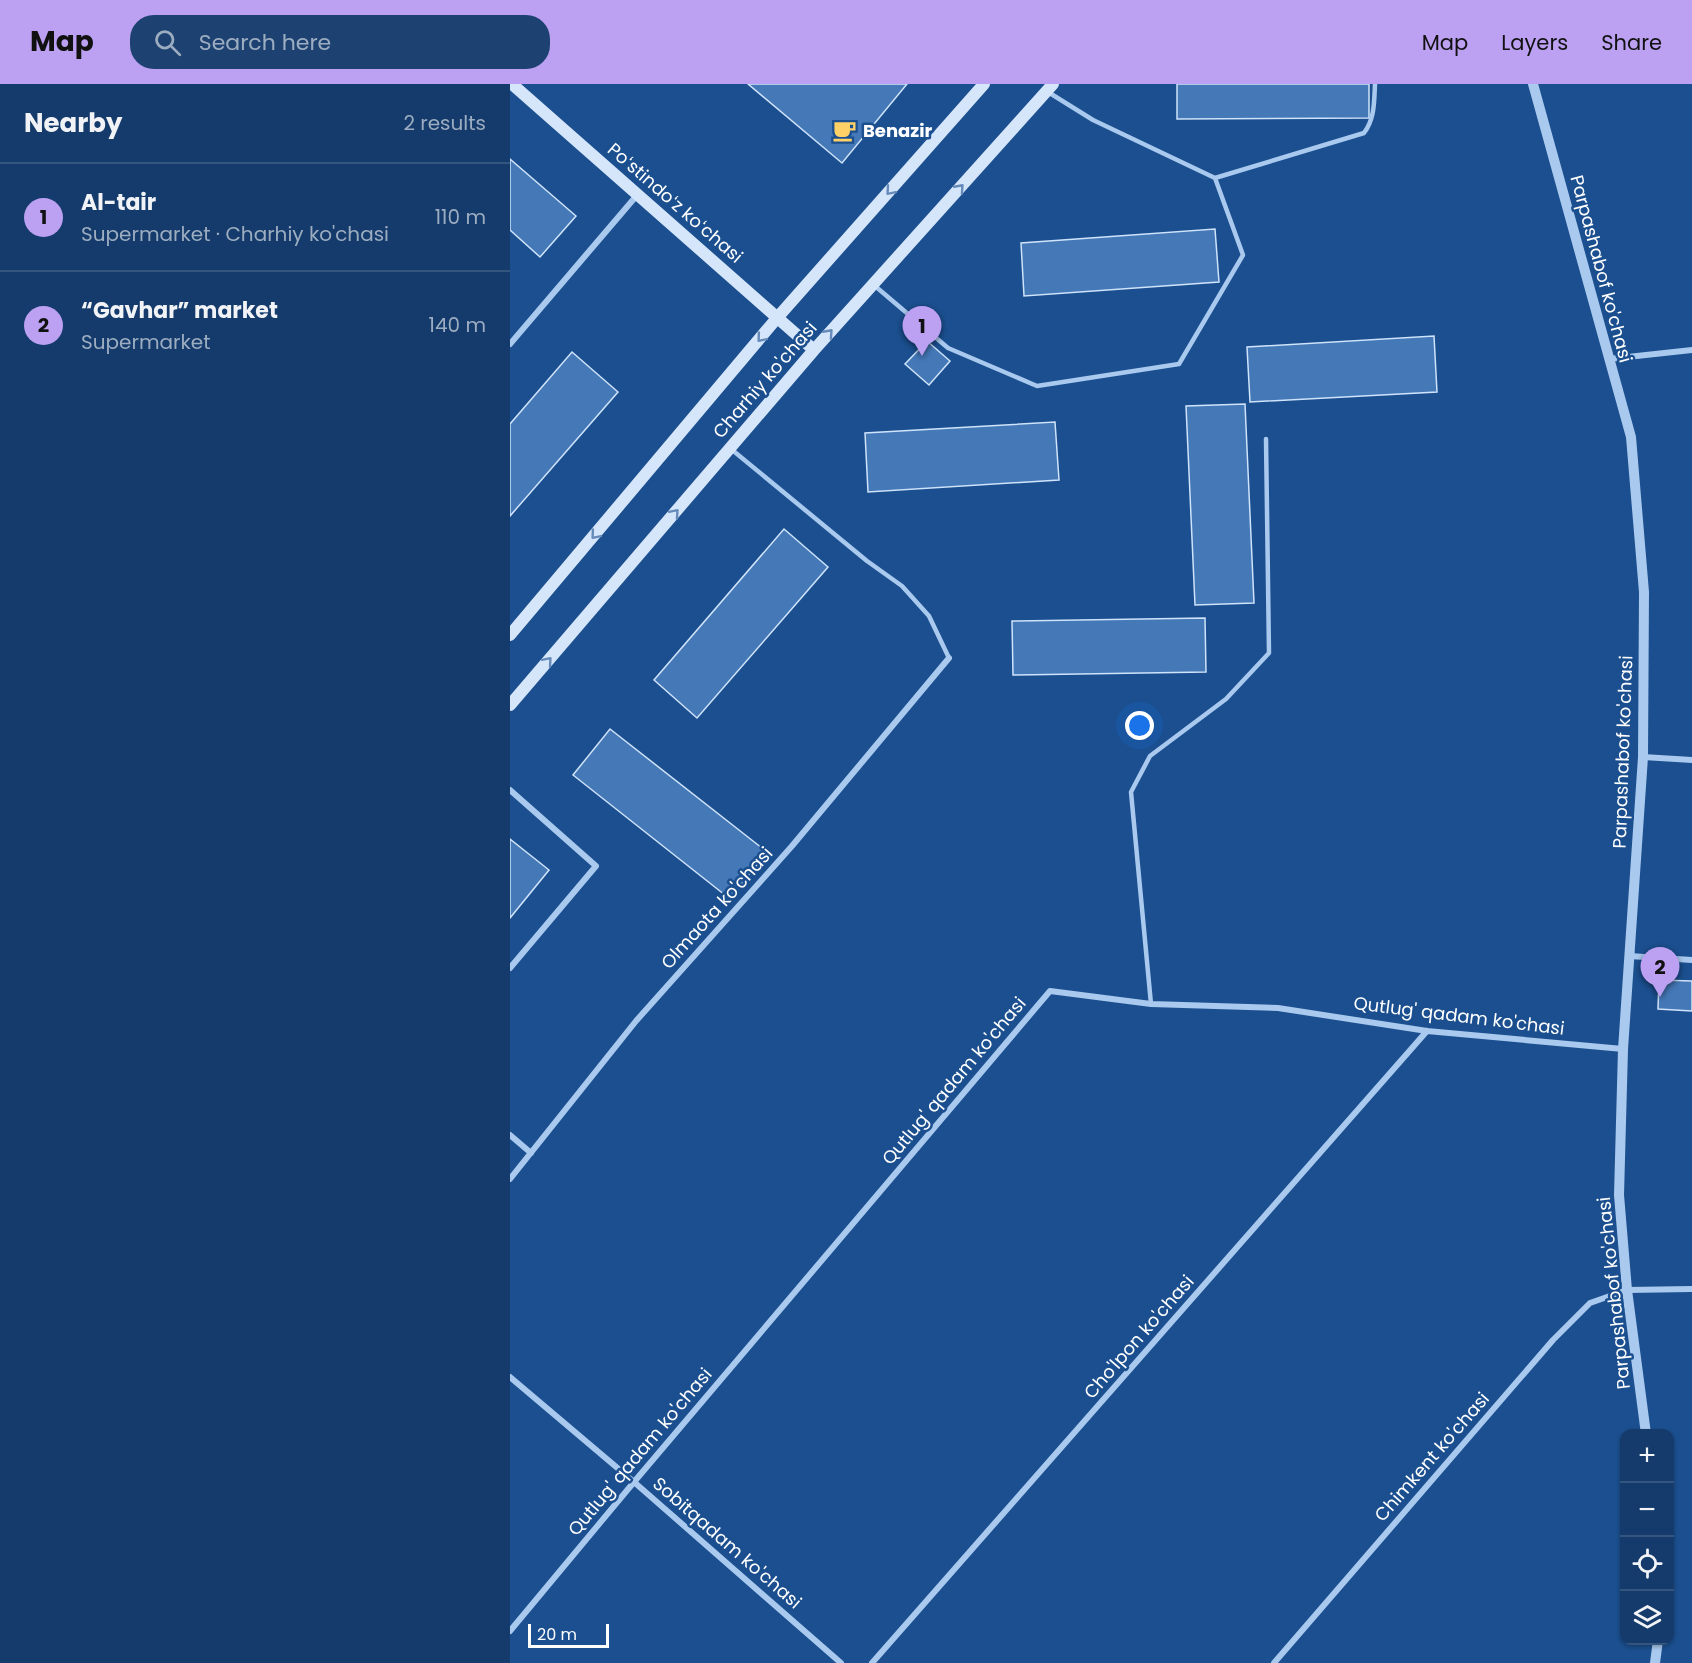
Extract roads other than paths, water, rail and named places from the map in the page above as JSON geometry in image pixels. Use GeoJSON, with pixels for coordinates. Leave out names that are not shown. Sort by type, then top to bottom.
{"type":"FeatureCollection","features":[{"type":"Feature","properties":{"kind":"main road","name":"Poʻstindoʻz koʻchasi"},"geometry":{"type":"LineString","coordinates":[[512,84],[814,350]]}},
{"type":"Feature","properties":{"kind":"main road","name":"Charhiy ko'chasi"},"geometry":{"type":"LineString","coordinates":[[510,635],[777,318],[984,84]]}},
{"type":"Feature","properties":{"kind":"main road","name":"Charhiy ko'chasi"},"geometry":{"type":"LineString","coordinates":[[510,705],[814,350],[1050,87]]}},
{"type":"Feature","properties":{"kind":"street","name":"Parpashabof ko'chasi"},"geometry":{"type":"LineString","coordinates":[[1533,84],[1631,437],[1644,592],[1642,757],[1623,1049],[1619,1195],[1627,1290],[1645,1429]]}},
{"type":"Feature","properties":{"kind":"street"},"geometry":{"type":"LineString","coordinates":[[510,344],[638,194]]}},
{"type":"Feature","properties":{"kind":"street"},"geometry":{"type":"LineString","coordinates":[[1609,359],[1692,350]]}},
{"type":"Feature","properties":{"kind":"street","name":"Olmaota ko'chasi"},"geometry":{"type":"LineString","coordinates":[[510,1179],[636,1021],[792,846],[950,658]]}},
{"type":"Feature","properties":{"kind":"street"},"geometry":{"type":"LineString","coordinates":[[1642,757],[1692,760]]}},
{"type":"Feature","properties":{"kind":"street"},"geometry":{"type":"LineString","coordinates":[[510,790],[596,866],[510,968]]}},
{"type":"Feature","properties":{"kind":"street"},"geometry":{"type":"LineString","coordinates":[[1629,957],[1692,960]]}},
{"type":"Feature","properties":{"kind":"street","name":"Qutlug' qadam ko'chasi"},"geometry":{"type":"LineString","coordinates":[[510,1631],[1050,991],[1151,1004],[1278,1008],[1428,1031],[1623,1049]]}},
{"type":"Feature","properties":{"kind":"street","name":"Cho'lpon ko'chasi"},"geometry":{"type":"LineString","coordinates":[[872,1663],[1428,1031]]}},
{"type":"Feature","properties":{"kind":"street"},"geometry":{"type":"LineString","coordinates":[[510,1135],[531,1153]]}},
{"type":"Feature","properties":{"kind":"street","name":"Chimkent ko'chasi"},"geometry":{"type":"LineString","coordinates":[[1274,1663],[1553,1340],[1590,1304],[1627,1290],[1692,1289]]}},
{"type":"Feature","properties":{"kind":"street","name":"Sobitqadam ko'chasi"},"geometry":{"type":"LineString","coordinates":[[510,1377],[841,1663]]}},
{"type":"Feature","properties":{"kind":"street"},"geometry":{"type":"LineString","coordinates":[[1655,1663],[1657,1645]]}},
{"type":"Feature","properties":{"kind":"lane"},"geometry":{"type":"LineString","coordinates":[[1050,87],[1093,120],[1215,178],[1364,134],[1374,114],[1375,84]]}},
{"type":"Feature","properties":{"kind":"lane"},"geometry":{"type":"LineString","coordinates":[[873,284],[948,348],[1037,386],[1179,364],[1243,255],[1215,178]]}},
{"type":"Feature","properties":{"kind":"lane"},"geometry":{"type":"LineString","coordinates":[[1151,1004],[1131,792],[1150,756],[1226,699],[1269,653],[1266,439]]}},
{"type":"Feature","properties":{"kind":"lane"},"geometry":{"type":"LineString","coordinates":[[730,448],[867,561],[902,586],[929,616],[950,658]]}},
{"type":"Feature","properties":{"kind":"place","name":"Benazir"},"geometry":{"type":"Point","coordinates":[845,131]}},
{"type":"Feature","properties":{"kind":"place","name":"Al-tair"},"geometry":{"type":"Point","coordinates":[922,356]}},
{"type":"Feature","properties":{"kind":"place","name":"“Gavhar” market"},"geometry":{"type":"Point","coordinates":[1660,997]}}]}
